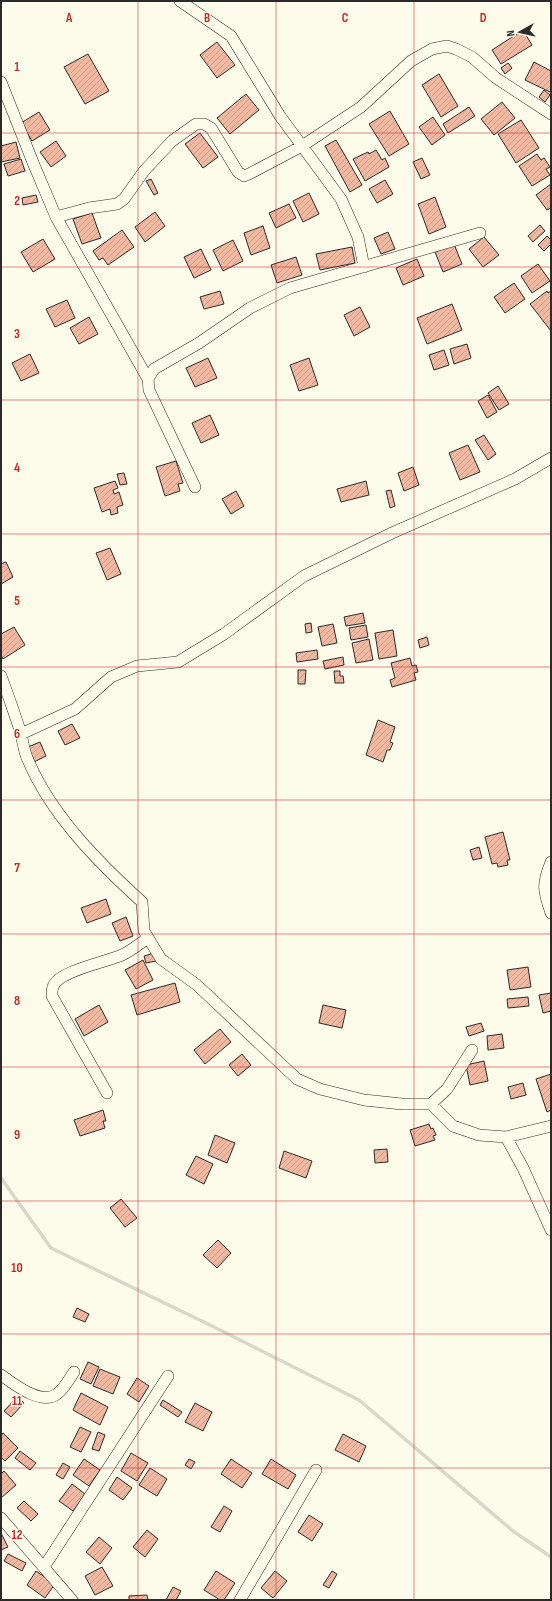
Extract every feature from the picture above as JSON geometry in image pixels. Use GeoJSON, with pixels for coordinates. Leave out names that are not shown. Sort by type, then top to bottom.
{"type":"FeatureCollection","features":[{"type":"Feature","properties":{"kind":"street"},"geometry":{"type":"LineString","coordinates":[[180,1],[231,36],[280,116],[341,199],[358,237],[364,267]]}},
{"type":"Feature","properties":{"kind":"street"},"geometry":{"type":"LineString","coordinates":[[56,217],[90,208],[118,204],[124,199],[144,170],[172,141],[196,124],[204,124],[211,128],[238,172],[244,176],[302,146],[361,107],[411,61],[432,49],[447,46],[456,48],[472,57],[509,87],[551,114]]}},
{"type":"Feature","properties":{"kind":"street"},"geometry":{"type":"LineString","coordinates":[[1,82],[56,217],[148,379],[149,390],[195,487]]}},
{"type":"Feature","properties":{"kind":"street"},"geometry":{"type":"LineString","coordinates":[[148,379],[154,369],[199,343],[250,308],[290,288],[480,234]]}},
{"type":"Feature","properties":{"kind":"street"},"geometry":{"type":"LineString","coordinates":[[21,734],[75,709],[111,677],[137,666],[178,662],[224,634],[304,576],[399,530],[515,479],[551,458]]}},
{"type":"Feature","properties":{"kind":"street"},"geometry":{"type":"LineString","coordinates":[[1,676],[21,734],[27,759],[43,790],[68,824],[108,871],[142,902],[144,931],[161,959],[197,985],[297,1079],[320,1089],[364,1100],[402,1104],[431,1104],[447,1089],[472,1050]]}},
{"type":"Feature","properties":{"kind":"street"},"geometry":{"type":"LineString","coordinates":[[551,862],[544,879],[544,891],[551,913]]}},
{"type":"Feature","properties":{"kind":"street"},"geometry":{"type":"LineString","coordinates":[[107,1093],[52,996],[52,987],[55,982],[63,976],[76,970],[122,955],[148,938]]}},
{"type":"Feature","properties":{"kind":"street"},"geometry":{"type":"LineString","coordinates":[[431,1104],[453,1126],[479,1135],[506,1137],[551,1126]]}},
{"type":"Feature","properties":{"kind":"street"},"geometry":{"type":"LineString","coordinates":[[506,1137],[523,1168],[551,1230]]}},
{"type":"Feature","properties":{"kind":"street"},"geometry":{"type":"LineString","coordinates":[[1,1375],[20,1388],[38,1397],[48,1398],[55,1396],[61,1391],[74,1372]]}},
{"type":"Feature","properties":{"kind":"street"},"geometry":{"type":"LineString","coordinates":[[44,1567],[168,1376]]}},
{"type":"Feature","properties":{"kind":"street"},"geometry":{"type":"LineString","coordinates":[[240,1600],[316,1470]]}},
{"type":"Feature","properties":{"kind":"street"},"geometry":{"type":"LineString","coordinates":[[1,1518],[72,1600]]}},
{"type":"Feature","properties":{"kind":"building"},"geometry":{"type":"Polygon","coordinates":[[[523,30],[532,45],[501,64],[492,50],[523,30]]]}},
{"type":"Feature","properties":{"kind":"building"},"geometry":{"type":"Polygon","coordinates":[[[217,42],[235,65],[217,78],[200,55],[217,42]]]}},
{"type":"Feature","properties":{"kind":"building"},"geometry":{"type":"Polygon","coordinates":[[[88,54],[109,91],[85,104],[64,67],[88,54]]]}},
{"type":"Feature","properties":{"kind":"building"},"geometry":{"type":"Polygon","coordinates":[[[534,62],[551,71],[550,92],[525,80],[534,62]]]}},
{"type":"Feature","properties":{"kind":"building"},"geometry":{"type":"Polygon","coordinates":[[[508,63],[512,68],[505,74],[501,68],[508,63]]]}},
{"type":"Feature","properties":{"kind":"building"},"geometry":{"type":"Polygon","coordinates":[[[439,74],[458,106],[441,117],[422,85],[439,74]]]}},
{"type":"Feature","properties":{"kind":"building"},"geometry":{"type":"Polygon","coordinates":[[[544,90],[550,95],[545,102],[539,97],[544,90]]]}},
{"type":"Feature","properties":{"kind":"building"},"geometry":{"type":"Polygon","coordinates":[[[246,94],[259,110],[230,134],[217,118],[246,94]]]}},
{"type":"Feature","properties":{"kind":"building"},"geometry":{"type":"Polygon","coordinates":[[[502,102],[515,118],[494,135],[481,119],[502,102]]]}},
{"type":"Feature","properties":{"kind":"building"},"geometry":{"type":"Polygon","coordinates":[[[469,107],[475,116],[448,133],[443,124],[469,107]]]}},
{"type":"Feature","properties":{"kind":"building"},"geometry":{"type":"Polygon","coordinates":[[[390,111],[409,144],[389,156],[369,124],[390,111]]]}},
{"type":"Feature","properties":{"kind":"building"},"geometry":{"type":"Polygon","coordinates":[[[39,112],[50,130],[32,141],[21,123],[39,112]]]}},
{"type":"Feature","properties":{"kind":"building"},"geometry":{"type":"Polygon","coordinates":[[[433,117],[445,135],[432,145],[419,127],[433,117]]]}},
{"type":"Feature","properties":{"kind":"building"},"geometry":{"type":"Polygon","coordinates":[[[521,120],[539,148],[516,163],[498,134],[521,120]]]}},
{"type":"Feature","properties":{"kind":"building"},"geometry":{"type":"Polygon","coordinates":[[[200,133],[218,157],[203,168],[185,144],[200,133]]]}},
{"type":"Feature","properties":{"kind":"building"},"geometry":{"type":"Polygon","coordinates":[[[336,140],[362,185],[350,192],[325,146],[336,140]]]}},
{"type":"Feature","properties":{"kind":"building"},"geometry":{"type":"Polygon","coordinates":[[[56,141],[66,156],[51,167],[40,152],[56,141]]]}},
{"type":"Feature","properties":{"kind":"building"},"geometry":{"type":"Polygon","coordinates":[[[16,142],[20,158],[1,162],[1,146],[16,142]]]}},
{"type":"Feature","properties":{"kind":"building"},"geometry":{"type":"Polygon","coordinates":[[[376,150],[382,160],[385,158],[389,167],[365,181],[353,159],[376,150]]]}},
{"type":"Feature","properties":{"kind":"building"},"geometry":{"type":"Polygon","coordinates":[[[537,154],[541,160],[544,158],[550,167],[546,169],[550,175],[532,186],[519,166],[537,154]]]}},
{"type":"Feature","properties":{"kind":"building"},"geometry":{"type":"Polygon","coordinates":[[[422,158],[430,175],[421,179],[413,162],[422,158]]]}},
{"type":"Feature","properties":{"kind":"building"},"geometry":{"type":"Polygon","coordinates":[[[21,159],[25,171],[8,176],[4,164],[21,159]]]}},
{"type":"Feature","properties":{"kind":"building"},"geometry":{"type":"Polygon","coordinates":[[[151,179],[158,193],[154,195],[146,181],[151,179]]]}},
{"type":"Feature","properties":{"kind":"building"},"geometry":{"type":"Polygon","coordinates":[[[385,180],[393,194],[377,203],[369,189],[385,180]]]}},
{"type":"Feature","properties":{"kind":"building"},"geometry":{"type":"Polygon","coordinates":[[[551,184],[551,208],[547,210],[536,195],[551,184]]]}},
{"type":"Feature","properties":{"kind":"building"},"geometry":{"type":"Polygon","coordinates":[[[309,193],[319,214],[303,222],[293,201],[309,193]]]}},
{"type":"Feature","properties":{"kind":"building"},"geometry":{"type":"Polygon","coordinates":[[[36,195],[38,202],[23,205],[22,198],[36,195]]]}},
{"type":"Feature","properties":{"kind":"building"},"geometry":{"type":"Polygon","coordinates":[[[435,197],[446,227],[429,234],[418,204],[435,197]]]}},
{"type":"Feature","properties":{"kind":"building"},"geometry":{"type":"Polygon","coordinates":[[[289,204],[296,218],[276,228],[269,213],[289,204]]]}},
{"type":"Feature","properties":{"kind":"building"},"geometry":{"type":"Polygon","coordinates":[[[155,212],[165,226],[145,242],[135,227],[155,212]]]}},
{"type":"Feature","properties":{"kind":"building"},"geometry":{"type":"Polygon","coordinates":[[[92,213],[101,238],[82,244],[73,219],[92,213]]]}},
{"type":"Feature","properties":{"kind":"building"},"geometry":{"type":"Polygon","coordinates":[[[540,225],[545,231],[533,242],[528,236],[540,225]]]}},
{"type":"Feature","properties":{"kind":"building"},"geometry":{"type":"Polygon","coordinates":[[[263,226],[270,248],[251,255],[244,233],[263,226]]]}},
{"type":"Feature","properties":{"kind":"building"},"geometry":{"type":"Polygon","coordinates":[[[122,230],[134,247],[108,265],[103,258],[99,260],[93,251],[122,230]]]}},
{"type":"Feature","properties":{"kind":"building"},"geometry":{"type":"Polygon","coordinates":[[[388,232],[395,249],[381,254],[374,238],[388,232]]]}},
{"type":"Feature","properties":{"kind":"building"},"geometry":{"type":"Polygon","coordinates":[[[547,236],[551,240],[551,244],[544,251],[538,245],[547,236]]]}},
{"type":"Feature","properties":{"kind":"building"},"geometry":{"type":"Polygon","coordinates":[[[484,237],[499,255],[483,267],[469,249],[484,237]]]}},
{"type":"Feature","properties":{"kind":"building"},"geometry":{"type":"Polygon","coordinates":[[[43,239],[55,259],[33,272],[21,252],[43,239]]]}},
{"type":"Feature","properties":{"kind":"building"},"geometry":{"type":"Polygon","coordinates":[[[233,240],[243,261],[223,271],[213,250],[233,240]]]}},
{"type":"Feature","properties":{"kind":"building"},"geometry":{"type":"Polygon","coordinates":[[[454,244],[462,264],[443,272],[435,252],[454,244]]]}},
{"type":"Feature","properties":{"kind":"building"},"geometry":{"type":"Polygon","coordinates":[[[352,247],[355,263],[320,270],[316,254],[352,247]]]}},
{"type":"Feature","properties":{"kind":"building"},"geometry":{"type":"Polygon","coordinates":[[[201,249],[211,270],[194,278],[184,257],[201,249]]]}},
{"type":"Feature","properties":{"kind":"building"},"geometry":{"type":"Polygon","coordinates":[[[296,257],[302,275],[277,283],[271,265],[296,257]]]}},
{"type":"Feature","properties":{"kind":"building"},"geometry":{"type":"Polygon","coordinates":[[[417,259],[424,276],[403,285],[396,268],[417,259]]]}},
{"type":"Feature","properties":{"kind":"building"},"geometry":{"type":"Polygon","coordinates":[[[538,264],[550,281],[532,293],[521,276],[538,264]]]}},
{"type":"Feature","properties":{"kind":"building"},"geometry":{"type":"Polygon","coordinates":[[[514,283],[525,299],[505,313],[494,297],[514,283]]]}},
{"type":"Feature","properties":{"kind":"building"},"geometry":{"type":"Polygon","coordinates":[[[220,291],[224,304],[204,309],[200,297],[220,291]]]}},
{"type":"Feature","properties":{"kind":"building"},"geometry":{"type":"Polygon","coordinates":[[[547,291],[548,293],[551,291],[551,331],[530,304],[547,291]]]}},
{"type":"Feature","properties":{"kind":"building"},"geometry":{"type":"Polygon","coordinates":[[[67,300],[75,318],[55,327],[46,309],[67,300]]]}},
{"type":"Feature","properties":{"kind":"building"},"geometry":{"type":"Polygon","coordinates":[[[452,304],[462,330],[427,344],[417,318],[452,304]]]}},
{"type":"Feature","properties":{"kind":"building"},"geometry":{"type":"Polygon","coordinates":[[[360,307],[370,327],[354,336],[344,315],[360,307]]]}},
{"type":"Feature","properties":{"kind":"building"},"geometry":{"type":"Polygon","coordinates":[[[89,317],[98,334],[79,344],[70,328],[89,317]]]}},
{"type":"Feature","properties":{"kind":"building"},"geometry":{"type":"Polygon","coordinates":[[[467,344],[471,358],[454,364],[450,349],[467,344]]]}},
{"type":"Feature","properties":{"kind":"building"},"geometry":{"type":"Polygon","coordinates":[[[444,350],[449,365],[434,370],[429,355],[444,350]]]}},
{"type":"Feature","properties":{"kind":"building"},"geometry":{"type":"Polygon","coordinates":[[[30,354],[39,373],[21,381],[12,363],[30,354]]]}},
{"type":"Feature","properties":{"kind":"building"},"geometry":{"type":"Polygon","coordinates":[[[208,358],[217,378],[195,387],[186,368],[208,358]]]}},
{"type":"Feature","properties":{"kind":"building"},"geometry":{"type":"Polygon","coordinates":[[[309,358],[318,385],[299,391],[290,365],[309,358]]]}},
{"type":"Feature","properties":{"kind":"building"},"geometry":{"type":"Polygon","coordinates":[[[498,386],[509,404],[499,410],[488,393],[498,386]]]}},
{"type":"Feature","properties":{"kind":"building"},"geometry":{"type":"Polygon","coordinates":[[[488,395],[497,412],[487,418],[478,401],[488,395]]]}},
{"type":"Feature","properties":{"kind":"building"},"geometry":{"type":"Polygon","coordinates":[[[210,415],[219,435],[201,443],[192,423],[210,415]]]}},
{"type":"Feature","properties":{"kind":"building"},"geometry":{"type":"Polygon","coordinates":[[[484,435],[496,454],[488,460],[475,440],[484,435]]]}},
{"type":"Feature","properties":{"kind":"building"},"geometry":{"type":"Polygon","coordinates":[[[468,445],[480,472],[460,480],[449,453],[468,445]]]}},
{"type":"Feature","properties":{"kind":"building"},"geometry":{"type":"Polygon","coordinates":[[[176,461],[183,483],[178,484],[180,491],[165,496],[156,467],[176,461]]]}},
{"type":"Feature","properties":{"kind":"building"},"geometry":{"type":"Polygon","coordinates":[[[413,467],[419,485],[404,491],[398,473],[413,467]]]}},
{"type":"Feature","properties":{"kind":"building"},"geometry":{"type":"Polygon","coordinates":[[[124,473],[127,484],[120,485],[117,474],[124,473]]]}},
{"type":"Feature","properties":{"kind":"building"},"geometry":{"type":"Polygon","coordinates":[[[115,481],[118,488],[113,490],[114,494],[119,492],[123,505],[117,507],[118,513],[111,515],[110,509],[102,512],[94,488],[115,481]]]}},
{"type":"Feature","properties":{"kind":"building"},"geometry":{"type":"Polygon","coordinates":[[[366,481],[369,495],[341,502],[337,489],[366,481]]]}},
{"type":"Feature","properties":{"kind":"building"},"geometry":{"type":"Polygon","coordinates":[[[391,490],[395,506],[390,508],[386,491],[391,490]]]}},
{"type":"Feature","properties":{"kind":"building"},"geometry":{"type":"Polygon","coordinates":[[[236,491],[244,506],[231,514],[222,499],[236,491]]]}},
{"type":"Feature","properties":{"kind":"building"},"geometry":{"type":"Polygon","coordinates":[[[110,548],[121,574],[107,580],[96,553],[110,548]]]}},
{"type":"Feature","properties":{"kind":"building"},"geometry":{"type":"Polygon","coordinates":[[[6,562],[13,577],[1,584],[1,564],[6,562]]]}},
{"type":"Feature","properties":{"kind":"building"},"geometry":{"type":"Polygon","coordinates":[[[363,613],[365,623],[346,626],[344,617],[363,613]]]}},
{"type":"Feature","properties":{"kind":"building"},"geometry":{"type":"Polygon","coordinates":[[[311,623],[312,632],[306,633],[305,624],[311,623]]]}},
{"type":"Feature","properties":{"kind":"building"},"geometry":{"type":"Polygon","coordinates":[[[333,624],[337,643],[322,646],[318,627],[333,624]]]}},
{"type":"Feature","properties":{"kind":"building"},"geometry":{"type":"Polygon","coordinates":[[[366,625],[368,637],[351,640],[349,628],[366,625]]]}},
{"type":"Feature","properties":{"kind":"building"},"geometry":{"type":"Polygon","coordinates":[[[14,627],[25,645],[3,659],[1,655],[1,634],[14,627]]]}},
{"type":"Feature","properties":{"kind":"building"},"geometry":{"type":"Polygon","coordinates":[[[393,630],[397,656],[379,659],[375,633],[393,630]]]}},
{"type":"Feature","properties":{"kind":"building"},"geometry":{"type":"Polygon","coordinates":[[[427,637],[429,645],[420,648],[418,640],[427,637]]]}},
{"type":"Feature","properties":{"kind":"building"},"geometry":{"type":"Polygon","coordinates":[[[369,639],[373,660],[356,663],[352,643],[369,639]]]}},
{"type":"Feature","properties":{"kind":"building"},"geometry":{"type":"Polygon","coordinates":[[[317,650],[318,659],[297,662],[296,653],[317,650]]]}},
{"type":"Feature","properties":{"kind":"building"},"geometry":{"type":"Polygon","coordinates":[[[343,657],[344,665],[325,669],[323,661],[343,657]]]}},
{"type":"Feature","properties":{"kind":"building"},"geometry":{"type":"Polygon","coordinates":[[[410,658],[412,666],[416,665],[418,672],[414,673],[416,680],[392,687],[390,680],[395,678],[391,663],[410,658]]]}},
{"type":"Feature","properties":{"kind":"building"},"geometry":{"type":"Polygon","coordinates":[[[298,670],[306,670],[305,684],[298,684],[298,670]]]}},
{"type":"Feature","properties":{"kind":"building"},"geometry":{"type":"Polygon","coordinates":[[[334,671],[340,671],[340,676],[343,676],[344,683],[335,683],[334,671]]]}},
{"type":"Feature","properties":{"kind":"building"},"geometry":{"type":"Polygon","coordinates":[[[378,720],[395,727],[390,742],[393,743],[390,750],[387,750],[383,762],[366,755],[378,720]]]}},
{"type":"Feature","properties":{"kind":"building"},"geometry":{"type":"Polygon","coordinates":[[[72,724],[80,738],[65,745],[58,731],[72,724]]]}},
{"type":"Feature","properties":{"kind":"building"},"geometry":{"type":"Polygon","coordinates":[[[40,742],[46,756],[34,762],[28,747],[40,742]]]}},
{"type":"Feature","properties":{"kind":"building"},"geometry":{"type":"Polygon","coordinates":[[[503,832],[510,860],[507,860],[508,865],[498,867],[497,863],[492,864],[485,837],[503,832]]]}},
{"type":"Feature","properties":{"kind":"building"},"geometry":{"type":"Polygon","coordinates":[[[479,847],[482,858],[473,860],[470,850],[479,847]]]}},
{"type":"Feature","properties":{"kind":"building"},"geometry":{"type":"Polygon","coordinates":[[[106,899],[111,914],[87,923],[81,908],[106,899]]]}},
{"type":"Feature","properties":{"kind":"building"},"geometry":{"type":"Polygon","coordinates":[[[126,917],[133,936],[120,941],[112,923],[126,917]]]}},
{"type":"Feature","properties":{"kind":"building"},"geometry":{"type":"Polygon","coordinates":[[[154,953],[156,961],[146,963],[144,956],[154,953]]]}},
{"type":"Feature","properties":{"kind":"building"},"geometry":{"type":"Polygon","coordinates":[[[143,960],[153,980],[136,989],[125,970],[143,960]]]}},
{"type":"Feature","properties":{"kind":"building"},"geometry":{"type":"Polygon","coordinates":[[[528,967],[531,987],[510,990],[507,970],[528,967]]]}},
{"type":"Feature","properties":{"kind":"building"},"geometry":{"type":"Polygon","coordinates":[[[175,983],[180,1002],[137,1015],[131,995],[175,983]]]}},
{"type":"Feature","properties":{"kind":"building"},"geometry":{"type":"Polygon","coordinates":[[[551,993],[551,1011],[543,1013],[539,995],[551,993]]]}},
{"type":"Feature","properties":{"kind":"building"},"geometry":{"type":"Polygon","coordinates":[[[528,997],[529,1006],[508,1008],[507,999],[528,997]]]}},
{"type":"Feature","properties":{"kind":"building"},"geometry":{"type":"Polygon","coordinates":[[[99,1005],[108,1022],[84,1036],[75,1019],[99,1005]]]}},
{"type":"Feature","properties":{"kind":"building"},"geometry":{"type":"Polygon","coordinates":[[[323,1005],[346,1010],[342,1028],[319,1023],[323,1005]]]}},
{"type":"Feature","properties":{"kind":"building"},"geometry":{"type":"Polygon","coordinates":[[[481,1023],[484,1031],[469,1036],[466,1027],[481,1023]]]}},
{"type":"Feature","properties":{"kind":"building"},"geometry":{"type":"Polygon","coordinates":[[[220,1029],[231,1042],[205,1064],[194,1050],[220,1029]]]}},
{"type":"Feature","properties":{"kind":"building"},"geometry":{"type":"Polygon","coordinates":[[[502,1034],[504,1048],[488,1050],[487,1036],[502,1034]]]}},
{"type":"Feature","properties":{"kind":"building"},"geometry":{"type":"Polygon","coordinates":[[[242,1054],[251,1065],[238,1076],[229,1065],[242,1054]]]}},
{"type":"Feature","properties":{"kind":"building"},"geometry":{"type":"Polygon","coordinates":[[[484,1061],[488,1081],[470,1085],[466,1065],[484,1061]]]}},
{"type":"Feature","properties":{"kind":"building"},"geometry":{"type":"Polygon","coordinates":[[[551,1074],[551,1110],[547,1112],[536,1079],[551,1074]]]}},
{"type":"Feature","properties":{"kind":"building"},"geometry":{"type":"Polygon","coordinates":[[[523,1083],[526,1095],[511,1099],[508,1087],[523,1083]]]}},
{"type":"Feature","properties":{"kind":"building"},"geometry":{"type":"Polygon","coordinates":[[[103,1110],[106,1121],[103,1121],[105,1128],[80,1136],[74,1120],[103,1110]]]}},
{"type":"Feature","properties":{"kind":"building"},"geometry":{"type":"Polygon","coordinates":[[[429,1124],[431,1129],[433,1128],[436,1135],[433,1136],[435,1140],[415,1146],[410,1130],[429,1124]]]}},
{"type":"Feature","properties":{"kind":"building"},"geometry":{"type":"Polygon","coordinates":[[[215,1135],[235,1143],[227,1163],[208,1155],[215,1135]]]}},
{"type":"Feature","properties":{"kind":"building"},"geometry":{"type":"Polygon","coordinates":[[[387,1149],[388,1162],[375,1163],[374,1150],[387,1149]]]}},
{"type":"Feature","properties":{"kind":"building"},"geometry":{"type":"Polygon","coordinates":[[[284,1151],[312,1161],[306,1178],[279,1168],[284,1151]]]}},
{"type":"Feature","properties":{"kind":"building"},"geometry":{"type":"Polygon","coordinates":[[[196,1156],[213,1164],[204,1184],[186,1175],[196,1156]]]}},
{"type":"Feature","properties":{"kind":"building"},"geometry":{"type":"Polygon","coordinates":[[[121,1199],[137,1218],[125,1227],[110,1208],[121,1199]]]}},
{"type":"Feature","properties":{"kind":"building"},"geometry":{"type":"Polygon","coordinates":[[[218,1240],[231,1253],[217,1268],[203,1255],[218,1240]]]}},
{"type":"Feature","properties":{"kind":"building"},"geometry":{"type":"Polygon","coordinates":[[[77,1308],[89,1314],[85,1322],[73,1317],[77,1308]]]}},
{"type":"Feature","properties":{"kind":"building"},"geometry":{"type":"Polygon","coordinates":[[[88,1362],[99,1367],[91,1384],[80,1379],[88,1362]]]}},
{"type":"Feature","properties":{"kind":"building"},"geometry":{"type":"Polygon","coordinates":[[[100,1369],[120,1377],[113,1394],[93,1386],[100,1369]]]}},
{"type":"Feature","properties":{"kind":"building"},"geometry":{"type":"Polygon","coordinates":[[[137,1378],[149,1386],[139,1402],[127,1394],[137,1378]]]}},
{"type":"Feature","properties":{"kind":"building"},"geometry":{"type":"Polygon","coordinates":[[[81,1393],[108,1407],[100,1425],[73,1410],[81,1393]]]}},
{"type":"Feature","properties":{"kind":"building"},"geometry":{"type":"Polygon","coordinates":[[[17,1397],[24,1403],[11,1417],[4,1411],[17,1397]]]}},
{"type":"Feature","properties":{"kind":"building"},"geometry":{"type":"Polygon","coordinates":[[[163,1400],[182,1412],[178,1417],[160,1405],[163,1400]]]}},
{"type":"Feature","properties":{"kind":"building"},"geometry":{"type":"Polygon","coordinates":[[[195,1403],[212,1412],[203,1431],[185,1422],[195,1403]]]}},
{"type":"Feature","properties":{"kind":"building"},"geometry":{"type":"Polygon","coordinates":[[[80,1427],[91,1432],[81,1452],[70,1447],[80,1427]]]}},
{"type":"Feature","properties":{"kind":"building"},"geometry":{"type":"Polygon","coordinates":[[[98,1432],[105,1435],[99,1451],[92,1449],[98,1432]]]}},
{"type":"Feature","properties":{"kind":"building"},"geometry":{"type":"Polygon","coordinates":[[[3,1433],[18,1448],[5,1461],[1,1457],[1,1436],[3,1433]]]}},
{"type":"Feature","properties":{"kind":"building"},"geometry":{"type":"Polygon","coordinates":[[[343,1434],[366,1446],[359,1462],[335,1450],[343,1434]]]}},
{"type":"Feature","properties":{"kind":"building"},"geometry":{"type":"Polygon","coordinates":[[[20,1451],[36,1463],[30,1470],[15,1458],[20,1451]]]}},
{"type":"Feature","properties":{"kind":"building"},"geometry":{"type":"Polygon","coordinates":[[[131,1453],[148,1463],[137,1481],[121,1471],[131,1453]]]}},
{"type":"Feature","properties":{"kind":"building"},"geometry":{"type":"Polygon","coordinates":[[[84,1459],[100,1470],[89,1486],[73,1475],[84,1459]]]}},
{"type":"Feature","properties":{"kind":"building"},"geometry":{"type":"Polygon","coordinates":[[[189,1459],[195,1462],[191,1469],[185,1465],[189,1459]]]}},
{"type":"Feature","properties":{"kind":"building"},"geometry":{"type":"Polygon","coordinates":[[[231,1459],[252,1473],[242,1488],[221,1474],[231,1459]]]}},
{"type":"Feature","properties":{"kind":"building"},"geometry":{"type":"Polygon","coordinates":[[[271,1459],[296,1475],[288,1489],[262,1474],[271,1459]]]}},
{"type":"Feature","properties":{"kind":"building"},"geometry":{"type":"Polygon","coordinates":[[[63,1463],[70,1467],[63,1479],[56,1475],[63,1463]]]}},
{"type":"Feature","properties":{"kind":"building"},"geometry":{"type":"Polygon","coordinates":[[[150,1468],[167,1479],[157,1496],[139,1485],[150,1468]]]}},
{"type":"Feature","properties":{"kind":"building"},"geometry":{"type":"Polygon","coordinates":[[[4,1471],[16,1485],[1,1498],[1,1474],[4,1471]]]}},
{"type":"Feature","properties":{"kind":"building"},"geometry":{"type":"Polygon","coordinates":[[[117,1477],[132,1488],[123,1500],[109,1490],[117,1477]]]}},
{"type":"Feature","properties":{"kind":"building"},"geometry":{"type":"Polygon","coordinates":[[[72,1484],[85,1494],[73,1511],[59,1501],[72,1484]]]}},
{"type":"Feature","properties":{"kind":"building"},"geometry":{"type":"Polygon","coordinates":[[[24,1501],[38,1514],[31,1521],[17,1508],[24,1501]]]}},
{"type":"Feature","properties":{"kind":"building"},"geometry":{"type":"Polygon","coordinates":[[[224,1506],[232,1511],[220,1532],[211,1527],[224,1506]]]}},
{"type":"Feature","properties":{"kind":"building"},"geometry":{"type":"Polygon","coordinates":[[[309,1515],[323,1524],[312,1541],[298,1532],[309,1515]]]}},
{"type":"Feature","properties":{"kind":"building"},"geometry":{"type":"Polygon","coordinates":[[[147,1530],[158,1539],[145,1557],[133,1547],[147,1530]]]}},
{"type":"Feature","properties":{"kind":"building"},"geometry":{"type":"Polygon","coordinates":[[[1,1533],[8,1547],[1,1550],[1,1533]]]}},
{"type":"Feature","properties":{"kind":"building"},"geometry":{"type":"Polygon","coordinates":[[[99,1537],[112,1548],[100,1564],[86,1552],[99,1537]]]}},
{"type":"Feature","properties":{"kind":"building"},"geometry":{"type":"Polygon","coordinates":[[[8,1554],[26,1563],[22,1571],[4,1561],[8,1554]]]}},
{"type":"Feature","properties":{"kind":"building"},"geometry":{"type":"Polygon","coordinates":[[[102,1567],[113,1586],[95,1595],[85,1576],[102,1567]]]}},
{"type":"Feature","properties":{"kind":"building"},"geometry":{"type":"Polygon","coordinates":[[[36,1571],[55,1584],[45,1598],[27,1585],[36,1571]]]}},
{"type":"Feature","properties":{"kind":"building"},"geometry":{"type":"Polygon","coordinates":[[[216,1571],[235,1583],[224,1600],[220,1600],[204,1590],[216,1571]]]}},
{"type":"Feature","properties":{"kind":"building"},"geometry":{"type":"Polygon","coordinates":[[[275,1571],[287,1581],[273,1598],[261,1588],[275,1571]]]}},
{"type":"Feature","properties":{"kind":"building"},"geometry":{"type":"Polygon","coordinates":[[[332,1571],[337,1574],[329,1588],[323,1585],[332,1571]]]}},
{"type":"Feature","properties":{"kind":"building"},"geometry":{"type":"Polygon","coordinates":[[[173,1587],[181,1591],[176,1600],[166,1600],[173,1587]]]}},
{"type":"Feature","properties":{"kind":"building"},"geometry":{"type":"Polygon","coordinates":[[[147,1595],[148,1600],[129,1600],[129,1596],[147,1595]]]}},
{"type":"Feature","properties":{"kind":"waterway"},"geometry":{"type":"LineString","coordinates":[[1,1178],[51,1248],[214,1327],[359,1400],[513,1531],[551,1557]]}}]}
